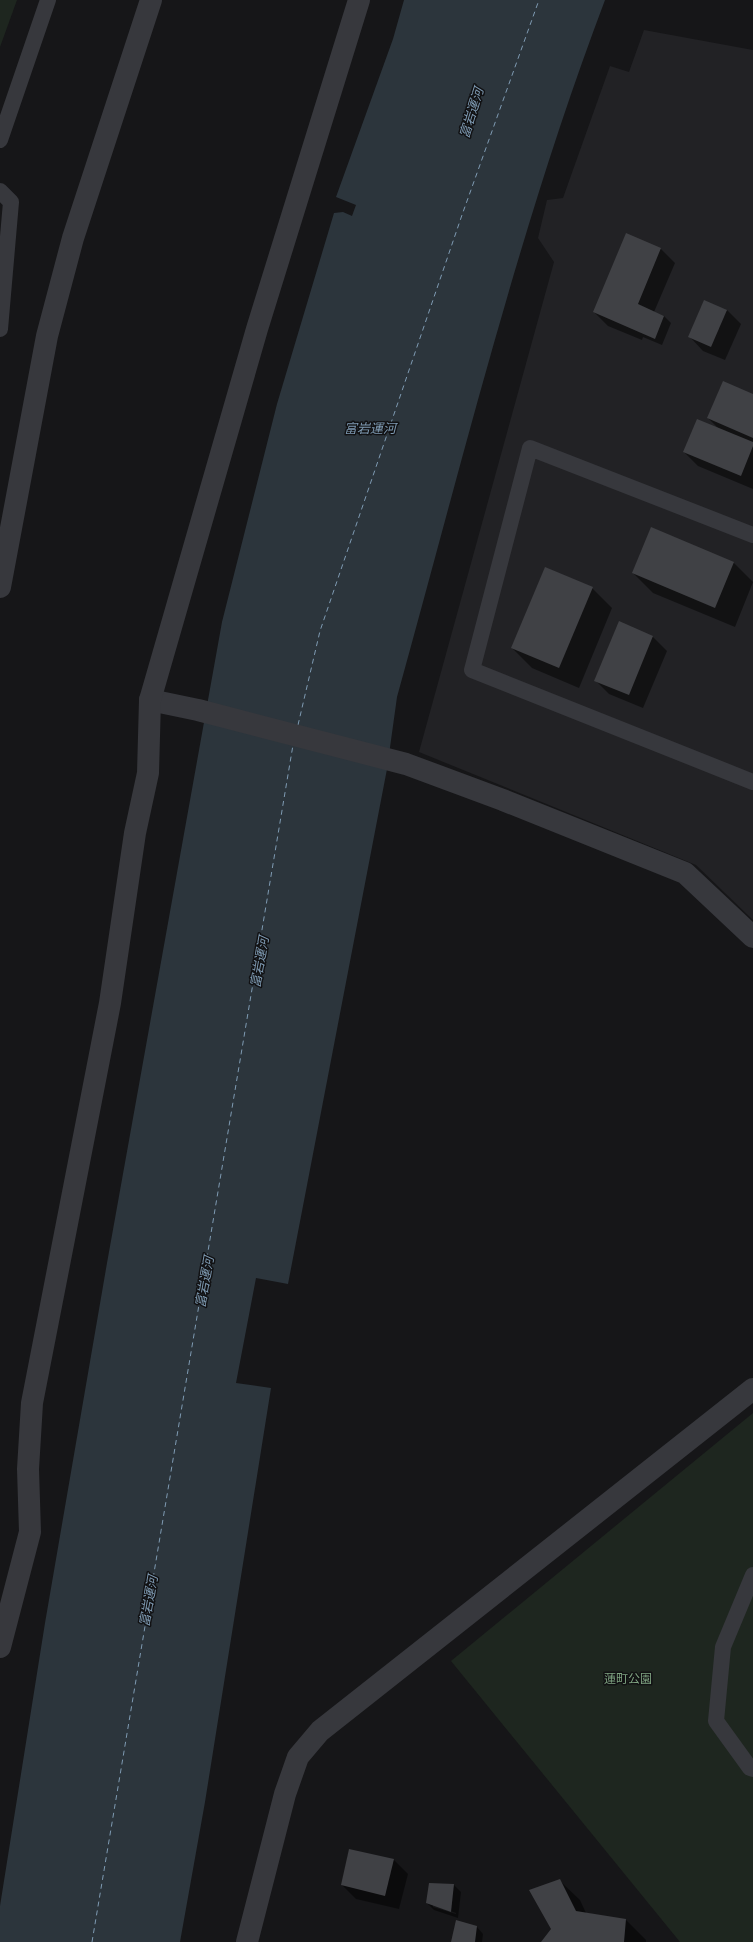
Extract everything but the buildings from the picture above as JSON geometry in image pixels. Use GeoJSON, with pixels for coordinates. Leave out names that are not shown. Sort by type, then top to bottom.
{"type":"FeatureCollection","features":[{"type":"Feature","properties":{"kind":"street"},"geometry":{"type":"LineString","coordinates":[[0,587],[49,329],[73,238],[151,0]]}},
{"type":"Feature","properties":{"kind":"street"},"geometry":{"type":"LineString","coordinates":[[0,1647],[30,1532],[28,1469],[32,1403],[110,1003],[135,833],[148,773],[150,700],[257,329],[359,0]]}},
{"type":"Feature","properties":{"kind":"street"},"geometry":{"type":"LineString","coordinates":[[150,700],[198,710],[406,764],[503,800],[685,873],[753,937]]}},
{"type":"Feature","properties":{"kind":"street"},"geometry":{"type":"LineString","coordinates":[[248,1942],[285,1794],[292,1772],[298,1757],[320,1731],[753,1389]]}},
{"type":"Feature","properties":{"kind":"lane"},"geometry":{"type":"LineString","coordinates":[[0,140],[48,0]]}},
{"type":"Feature","properties":{"kind":"lane"},"geometry":{"type":"LineString","coordinates":[[0,191],[11,202],[0,329]]}},
{"type":"Feature","properties":{"kind":"lane"},"geometry":{"type":"LineString","coordinates":[[753,535],[530,448],[472,670],[753,782]]}},
{"type":"Feature","properties":{"kind":"lane"},"geometry":{"type":"LineString","coordinates":[[0,523],[8,543]]}},
{"type":"Feature","properties":{"kind":"lane"},"geometry":{"type":"LineString","coordinates":[[753,1574],[723,1647],[716,1721],[750,1768],[753,1769]]}},
{"type":"Feature","properties":{"kind":"shaded area"},"geometry":{"type":"Polygon","coordinates":[[[644,30],[753,50],[753,920],[696,865],[419,752],[554,262],[538,238],[547,200],[563,198],[610,66],[629,72],[644,30]]]}},
{"type":"Feature","properties":{"kind":"green space"},"geometry":{"type":"Polygon","coordinates":[[[0,0],[17,0],[0,47],[0,0]]]}},
{"type":"Feature","properties":{"kind":"green space","name":"蓮町公園"},"geometry":{"type":"Polygon","coordinates":[[[753,1413],[753,1942],[680,1942],[451,1661],[753,1413]]]}},
{"type":"Feature","properties":{"kind":"water","name":"富岩運河"},"geometry":{"type":"Polygon","coordinates":[[[404,0],[605,0],[545,172],[493,346],[397,697],[387,769],[288,1284],[256,1278],[236,1383],[271,1388],[205,1802],[180,1942],[0,1942],[0,1906],[45,1623],[107,1263],[222,622],[277,404],[334,213],[343,212],[352,216],[356,205],[336,197],[393,39],[404,0]]]}},
{"type":"Feature","properties":{"kind":"ferry route"},"geometry":{"type":"LineString","coordinates":[[298,725],[320,631],[462,215],[539,0]]}},
{"type":"Feature","properties":{"kind":"ferry route"},"geometry":{"type":"LineString","coordinates":[[92,1942],[293,745]]}}]}
